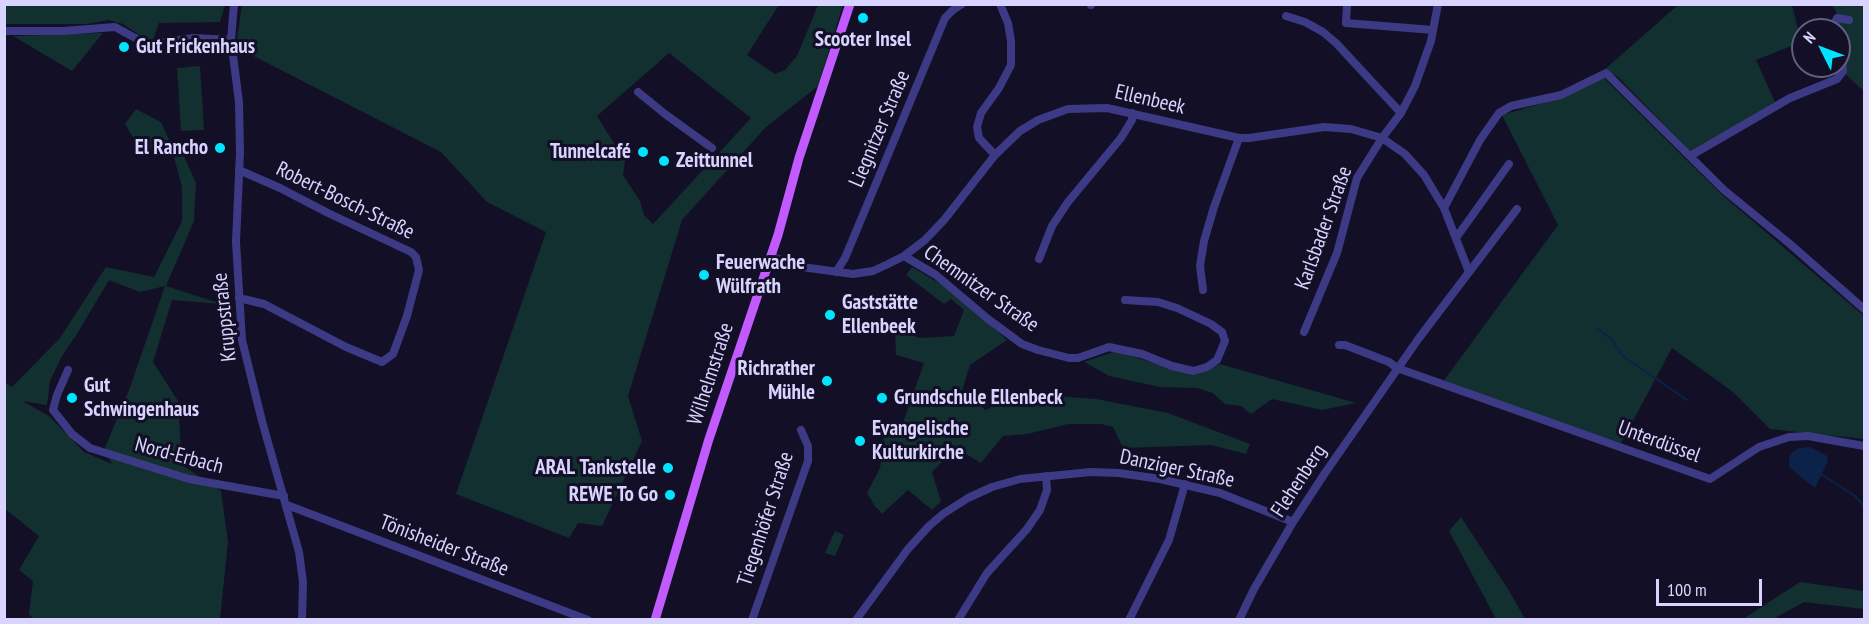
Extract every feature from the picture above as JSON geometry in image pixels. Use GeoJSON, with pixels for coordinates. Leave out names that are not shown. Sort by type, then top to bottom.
{"type":"FeatureCollection","features":[{"type":"Feature","properties":{"kind":"main road","name":"Wilhelmstraße"},"geometry":{"type":"LineString","coordinates":[[655,620],[709,439],[850,4]]}},
{"type":"Feature","properties":{"kind":"street","name":"Kruppstraße"},"geometry":{"type":"LineString","coordinates":[[234,4],[231,40],[239,102],[236,242],[243,350],[299,552],[303,620]]}},
{"type":"Feature","properties":{"kind":"street","name":"Liegnitzer Straße"},"geometry":{"type":"LineString","coordinates":[[836,272],[845,258],[945,18],[962,4]]}},
{"type":"Feature","properties":{"kind":"street"},"geometry":{"type":"LineString","coordinates":[[994,155],[979,138],[977,127],[981,112],[999,88],[1011,65],[1006,15],[1000,4]]}},
{"type":"Feature","properties":{"kind":"street"},"geometry":{"type":"LineString","coordinates":[[1347,4],[1346,23],[1433,30]]}},
{"type":"Feature","properties":{"kind":"street","name":"Karlsbader Straße"},"geometry":{"type":"LineString","coordinates":[[1304,332],[1337,253],[1357,178],[1401,113],[1415,86],[1433,30],[1438,4]]}},
{"type":"Feature","properties":{"kind":"street"},"geometry":{"type":"LineString","coordinates":[[1286,16],[1305,22],[1330,37],[1401,113]]}},
{"type":"Feature","properties":{"kind":"street"},"geometry":{"type":"LineString","coordinates":[[4,31],[63,31],[115,27],[150,46],[194,38],[231,40]]}},
{"type":"Feature","properties":{"kind":"street"},"geometry":{"type":"LineString","coordinates":[[1444,208],[1480,140],[1500,113],[1511,106],[1561,95],[1606,73],[1724,190],[1864,309]]}},
{"type":"Feature","properties":{"kind":"street"},"geometry":{"type":"LineString","coordinates":[[1690,156],[1790,98],[1838,78]]}},
{"type":"Feature","properties":{"kind":"street"},"geometry":{"type":"LineString","coordinates":[[638,92],[664,114],[712,148]]}},
{"type":"Feature","properties":{"kind":"street","name":"Ellenbeek"},"geometry":{"type":"LineString","coordinates":[[770,256],[802,267],[836,272],[853,274],[873,271],[904,256],[925,240],[944,220],[994,155],[1020,131],[1038,120],[1068,109],[1107,108],[1239,138],[1324,127],[1351,129],[1382,138],[1405,154],[1424,175],[1444,208],[1469,272]]}},
{"type":"Feature","properties":{"kind":"street"},"geometry":{"type":"LineString","coordinates":[[1040,259],[1052,226],[1068,202],[1121,138],[1132,120],[1132,113]]}},
{"type":"Feature","properties":{"kind":"street"},"geometry":{"type":"LineString","coordinates":[[1203,290],[1200,266],[1204,241],[1239,138]]}},
{"type":"Feature","properties":{"kind":"street"},"geometry":{"type":"LineString","coordinates":[[1456,238],[1509,164]]}},
{"type":"Feature","properties":{"kind":"street","name":"Robert-Bosch-Straße"},"geometry":{"type":"LineString","coordinates":[[239,170],[411,252],[419,265],[407,316],[393,354],[382,362],[346,347],[264,304],[239,298]]}},
{"type":"Feature","properties":{"kind":"street","name":"Flehenberg"},"geometry":{"type":"LineString","coordinates":[[1239,620],[1254,589],[1293,522],[1397,368],[1517,209]]}},
{"type":"Feature","properties":{"kind":"street","name":"Chemnitzer Straße"},"geometry":{"type":"LineString","coordinates":[[904,256],[936,275],[1022,344],[1038,350],[1078,358],[1109,347],[1142,354],[1172,366],[1193,371],[1207,367],[1217,360],[1226,341],[1222,332],[1210,324],[1177,308],[1158,302],[1125,300]]}},
{"type":"Feature","properties":{"kind":"street"},"geometry":{"type":"LineString","coordinates":[[1339,345],[1345,345],[1389,362],[1397,368]]}},
{"type":"Feature","properties":{"kind":"street","name":"Unterdüssel"},"geometry":{"type":"LineString","coordinates":[[1397,368],[1473,393],[1710,479],[1759,447],[1789,437],[1808,436],[1864,446]]}},
{"type":"Feature","properties":{"kind":"street","name":"Nord-Erbach"},"geometry":{"type":"LineString","coordinates":[[68,370],[53,410],[72,434],[90,448],[189,479],[284,496]]}},
{"type":"Feature","properties":{"kind":"street","name":"Tiegenhöfer Straße"},"geometry":{"type":"LineString","coordinates":[[752,620],[808,461],[808,446],[801,429]]}},
{"type":"Feature","properties":{"kind":"street","name":"Danziger Straße"},"geometry":{"type":"LineString","coordinates":[[856,620],[915,541],[943,514],[968,498],[992,487],[1020,479],[1091,472],[1119,473],[1185,484],[1235,498],[1293,522]]}},
{"type":"Feature","properties":{"kind":"street"},"geometry":{"type":"LineString","coordinates":[[958,620],[987,573],[1027,529],[1040,510],[1047,490],[1046,476]]}},
{"type":"Feature","properties":{"kind":"street"},"geometry":{"type":"LineString","coordinates":[[1129,620],[1169,540],[1185,484]]}},
{"type":"Feature","properties":{"kind":"street","name":"Tönisheider Straße"},"geometry":{"type":"LineString","coordinates":[[287,505],[588,620]]}},
{"type":"Feature","properties":{"kind":"green space"},"geometry":{"type":"Polygon","coordinates":[[[5,4],[225,5],[220,22],[159,23],[153,40],[144,38],[123,24],[108,20],[87,24],[5,24],[5,4]]]}},
{"type":"Feature","properties":{"kind":"green space"},"geometry":{"type":"Polygon","coordinates":[[[242,4],[779,5],[747,55],[775,74],[785,70],[797,56],[818,5],[843,5],[818,86],[766,127],[682,220],[628,396],[642,441],[602,526],[578,523],[569,538],[456,494],[546,232],[487,202],[441,152],[236,47],[242,4]],[[669,53],[597,116],[625,161],[623,175],[640,201],[644,215],[653,224],[751,118],[669,53]]]}},
{"type":"Feature","properties":{"kind":"green space"},"geometry":{"type":"Polygon","coordinates":[[[1678,5],[1792,5],[1795,18],[1791,18],[1791,46],[1756,60],[1775,102],[1690,151],[1618,77],[1604,70],[1678,5]]]}},
{"type":"Feature","properties":{"kind":"green space"},"geometry":{"type":"Polygon","coordinates":[[[1832,5],[1864,5],[1864,91],[1849,78],[1851,18],[1838,18],[1832,5]]]}},
{"type":"Feature","properties":{"kind":"green space"},"geometry":{"type":"Polygon","coordinates":[[[103,33],[72,71],[13,36],[103,33]]]}},
{"type":"Feature","properties":{"kind":"green space"},"geometry":{"type":"Polygon","coordinates":[[[200,66],[204,130],[181,131],[177,68],[200,66]]]}},
{"type":"Feature","properties":{"kind":"green space"},"geometry":{"type":"Polygon","coordinates":[[[1604,78],[1720,193],[1864,316],[1864,439],[1770,429],[1733,392],[1672,348],[1621,443],[1442,383],[1558,225],[1502,115],[1557,99],[1604,78]]]}},
{"type":"Feature","properties":{"kind":"green space"},"geometry":{"type":"Polygon","coordinates":[[[136,109],[161,122],[169,140],[178,143],[196,183],[194,221],[166,286],[222,304],[172,300],[153,362],[178,401],[182,465],[221,491],[228,542],[220,619],[33,619],[29,614],[33,581],[19,570],[39,536],[5,509],[4,382],[12,387],[60,338],[106,267],[154,277],[182,221],[182,187],[174,157],[141,151],[125,124],[136,109]],[[109,280],[62,356],[50,381],[47,405],[22,401],[49,416],[84,452],[112,464],[104,450],[129,390],[165,286],[140,292],[109,280]]]}},
{"type":"Feature","properties":{"kind":"green space"},"geometry":{"type":"Polygon","coordinates":[[[912,267],[951,290],[1007,340],[970,365],[961,394],[986,410],[1017,393],[1096,399],[1168,413],[1250,444],[1246,454],[1211,445],[1123,448],[1113,427],[1101,424],[1068,424],[1027,434],[1003,436],[981,463],[956,448],[932,472],[941,501],[932,510],[908,490],[882,514],[867,493],[880,468],[886,421],[903,423],[924,363],[896,355],[895,329],[920,338],[954,336],[964,310],[951,299],[944,304],[906,275],[912,267]]]}},
{"type":"Feature","properties":{"kind":"green space"},"geometry":{"type":"Polygon","coordinates":[[[1116,351],[1191,375],[1220,364],[1356,403],[1322,410],[1272,399],[1251,414],[1241,406],[1225,404],[1213,393],[1197,388],[1160,387],[1109,376],[1084,362],[1116,351]]]}},
{"type":"Feature","properties":{"kind":"green space"},"geometry":{"type":"Polygon","coordinates":[[[1461,517],[1525,619],[1496,619],[1449,531],[1461,517]]]}},
{"type":"Feature","properties":{"kind":"green space"},"geometry":{"type":"Polygon","coordinates":[[[835,531],[844,535],[835,556],[825,553],[835,531]]]}},
{"type":"Feature","properties":{"kind":"green space"},"geometry":{"type":"Polygon","coordinates":[[[1800,582],[1864,591],[1864,609],[1804,602],[1773,619],[1743,619],[1800,582]]]}},
{"type":"Feature","properties":{"kind":"water"},"geometry":{"type":"Polygon","coordinates":[[[1810,447],[1827,456],[1828,461],[1815,488],[1789,467],[1791,453],[1799,448],[1810,447]]]}},
{"type":"Feature","properties":{"kind":"waterway"},"geometry":{"type":"LineString","coordinates":[[1597,328],[1612,340],[1623,356],[1687,400]]}},
{"type":"Feature","properties":{"kind":"waterway"},"geometry":{"type":"LineString","coordinates":[[1821,474],[1855,496],[1864,506]]}},
{"type":"Feature","properties":{"kind":"place","name":"Scooter Insel"},"geometry":{"type":"Point","coordinates":[863,18]}},
{"type":"Feature","properties":{"kind":"place","name":"Gut Frickenhaus"},"geometry":{"type":"Point","coordinates":[124,47]}},
{"type":"Feature","properties":{"kind":"place","name":"El Rancho"},"geometry":{"type":"Point","coordinates":[220,148]}},
{"type":"Feature","properties":{"kind":"place","name":"Tunnelcafé"},"geometry":{"type":"Point","coordinates":[643,152]}},
{"type":"Feature","properties":{"kind":"place","name":"Zeittunnel"},"geometry":{"type":"Point","coordinates":[664,161]}},
{"type":"Feature","properties":{"kind":"place","name":"Feuerwache Wülfrath"},"geometry":{"type":"Point","coordinates":[704,275]}},
{"type":"Feature","properties":{"kind":"place","name":"Gaststätte Ellenbeek"},"geometry":{"type":"Point","coordinates":[830,315]}},
{"type":"Feature","properties":{"kind":"place","name":"Richrather Mühle"},"geometry":{"type":"Point","coordinates":[827,381]}},
{"type":"Feature","properties":{"kind":"place","name":"Gut Schwingenhaus"},"geometry":{"type":"Point","coordinates":[72,398]}},
{"type":"Feature","properties":{"kind":"place","name":"Grundschule Ellenbeck"},"geometry":{"type":"Point","coordinates":[882,398]}},
{"type":"Feature","properties":{"kind":"place","name":"Evangelische Kulturkirche"},"geometry":{"type":"Point","coordinates":[860,441]}},
{"type":"Feature","properties":{"kind":"place","name":"ARAL Tankstelle"},"geometry":{"type":"Point","coordinates":[668,468]}},
{"type":"Feature","properties":{"kind":"place","name":"REWE To Go"},"geometry":{"type":"Point","coordinates":[670,495]}}]}
